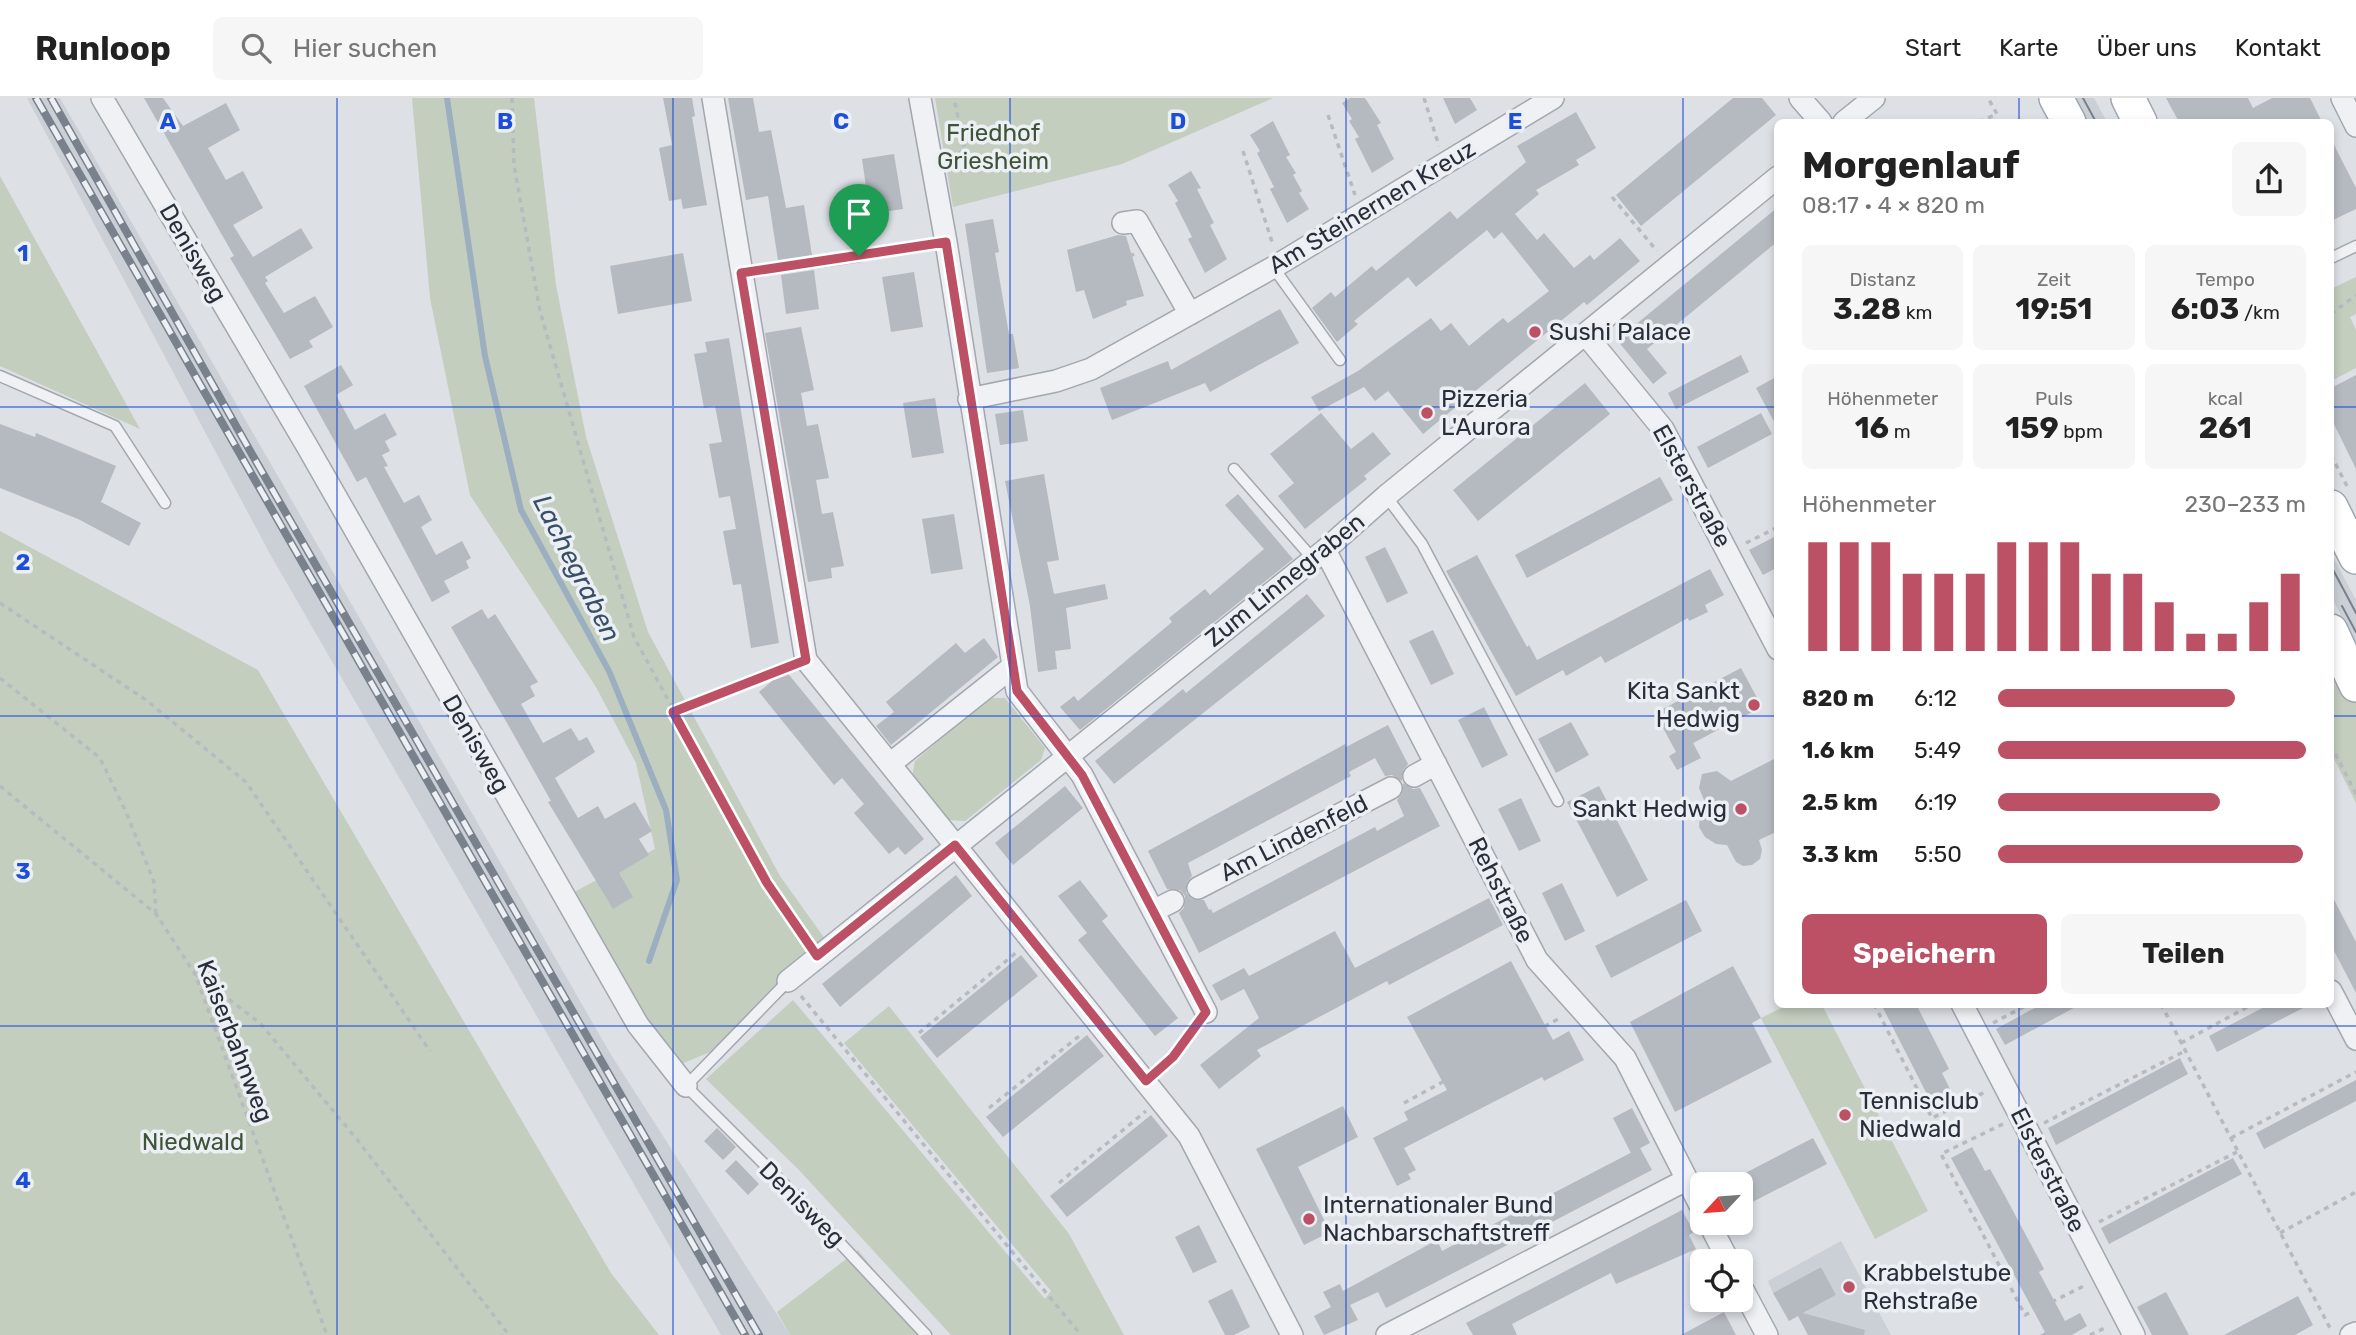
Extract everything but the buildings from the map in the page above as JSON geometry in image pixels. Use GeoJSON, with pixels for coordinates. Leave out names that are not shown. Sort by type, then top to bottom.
{"type":"FeatureCollection","features":[{"type":"Feature","properties":{"kind":"main road"},"geometry":{"type":"LineString","coordinates":[[2056,98],[2066,119]]}},
{"type":"Feature","properties":{"kind":"main road"},"geometry":{"type":"LineString","coordinates":[[2128,98],[2138,119]]}},
{"type":"Feature","properties":{"kind":"main road"},"geometry":{"type":"LineString","coordinates":[[2340,499],[2356,557]]}},
{"type":"Feature","properties":{"kind":"main road"},"geometry":{"type":"LineString","coordinates":[[2334,637],[2356,685]]}},
{"type":"Feature","properties":{"kind":"street","name":"Denisweg"},"geometry":{"type":"LineString","coordinates":[[102,98],[307,446],[638,1026],[686,1086]]}},
{"type":"Feature","properties":{"kind":"street"},"geometry":{"type":"LineString","coordinates":[[713,98],[806,660],[1189,1136],[1293,1335]]}},
{"type":"Feature","properties":{"kind":"street"},"geometry":{"type":"LineString","coordinates":[[920,98],[946,242],[1017,691],[1082,775],[1206,1012]]}},
{"type":"Feature","properties":{"kind":"street","name":"Am Steinernen Kreuz"},"geometry":{"type":"LineString","coordinates":[[969,399],[1056,381],[1091,369],[1276,266],[1553,98]]}},
{"type":"Feature","properties":{"kind":"street"},"geometry":{"type":"LineString","coordinates":[[1800,98],[1818,119]]}},
{"type":"Feature","properties":{"kind":"street"},"geometry":{"type":"LineString","coordinates":[[1848,119],[1874,98]]}},
{"type":"Feature","properties":{"kind":"street"},"geometry":{"type":"LineString","coordinates":[[2342,98],[2356,126]]}},
{"type":"Feature","properties":{"kind":"street","name":"Zum Linnegraben"},"geometry":{"type":"LineString","coordinates":[[788,981],[1319,555],[1386,496],[1774,180]]}},
{"type":"Feature","properties":{"kind":"street"},"geometry":{"type":"LineString","coordinates":[[1123,223],[1137,221],[1190,314]]}},
{"type":"Feature","properties":{"kind":"street","name":"Elsterstraße"},"geometry":{"type":"LineString","coordinates":[[1586,335],[1663,429],[1774,641]]}},
{"type":"Feature","properties":{"kind":"street","name":"Rehstraße"},"geometry":{"type":"LineString","coordinates":[[1319,555],[1436,764],[1537,960],[1625,1058],[1690,1188]]}},
{"type":"Feature","properties":{"kind":"street"},"geometry":{"type":"LineString","coordinates":[[890,764],[1012,667]]}},
{"type":"Feature","properties":{"kind":"street"},"geometry":{"type":"LineString","coordinates":[[1414,776],[1436,764]]}},
{"type":"Feature","properties":{"kind":"street","name":"Am Lindenfeld"},"geometry":{"type":"LineString","coordinates":[[1198,888],[1391,788]]}},
{"type":"Feature","properties":{"kind":"street"},"geometry":{"type":"LineString","coordinates":[[1153,911],[1173,901]]}},
{"type":"Feature","properties":{"kind":"street"},"geometry":{"type":"LineString","coordinates":[[2334,997],[2356,1039]]}},
{"type":"Feature","properties":{"kind":"street","name":"Elsterstraße"},"geometry":{"type":"LineString","coordinates":[[1964,1008],[2134,1335]]}},
{"type":"Feature","properties":{"kind":"street"},"geometry":{"type":"LineString","coordinates":[[1387,1335],[1686,1180]]}},
{"type":"Feature","properties":{"kind":"street"},"geometry":{"type":"LineString","coordinates":[[1753,1309],[1767,1335]]}},
{"type":"Feature","properties":{"kind":"lane"},"geometry":{"type":"LineString","coordinates":[[2334,257],[2356,246]]}},
{"type":"Feature","properties":{"kind":"lane"},"geometry":{"type":"LineString","coordinates":[[741,273],[859,256]]}},
{"type":"Feature","properties":{"kind":"lane"},"geometry":{"type":"LineString","coordinates":[[1276,266],[1340,360]]}},
{"type":"Feature","properties":{"kind":"lane"},"geometry":{"type":"LineString","coordinates":[[0,376],[115,426],[165,503]]}},
{"type":"Feature","properties":{"kind":"lane"},"geometry":{"type":"LineString","coordinates":[[1234,469],[1319,555]]}},
{"type":"Feature","properties":{"kind":"lane"},"geometry":{"type":"LineString","coordinates":[[1386,496],[1422,544],[1558,801]]}},
{"type":"Feature","properties":{"kind":"lane"},"geometry":{"type":"LineString","coordinates":[[686,1086],[788,981]]}},
{"type":"Feature","properties":{"kind":"lane","name":"Denisweg"},"geometry":{"type":"LineString","coordinates":[[686,1086],[797,1196],[926,1335]]}},
{"type":"Feature","properties":{"kind":"path"},"geometry":{"type":"LineString","coordinates":[[512,98],[514,165],[540,311],[634,637],[767,883],[817,956]]}},
{"type":"Feature","properties":{"kind":"path"},"geometry":{"type":"LineString","coordinates":[[932,164],[965,149],[954,98]]}},
{"type":"Feature","properties":{"kind":"path"},"geometry":{"type":"LineString","coordinates":[[1424,98],[1445,165]]}},
{"type":"Feature","properties":{"kind":"path"},"geometry":{"type":"LineString","coordinates":[[1986,119],[1997,114],[1988,98]]}},
{"type":"Feature","properties":{"kind":"path"},"geometry":{"type":"LineString","coordinates":[[1328,115],[1362,214]]}},
{"type":"Feature","properties":{"kind":"path"},"geometry":{"type":"LineString","coordinates":[[1243,151],[1276,266]]}},
{"type":"Feature","properties":{"kind":"path"},"geometry":{"type":"LineString","coordinates":[[1612,197],[1670,266]]}},
{"type":"Feature","properties":{"kind":"path"},"geometry":{"type":"LineString","coordinates":[[859,256],[946,242]]}},
{"type":"Feature","properties":{"kind":"path"},"geometry":{"type":"LineString","coordinates":[[1105,270],[1150,245]]}},
{"type":"Feature","properties":{"kind":"path"},"geometry":{"type":"LineString","coordinates":[[2334,312],[2356,295]]}},
{"type":"Feature","properties":{"kind":"path"},"geometry":{"type":"LineString","coordinates":[[2334,470],[2340,499]]}},
{"type":"Feature","properties":{"kind":"path"},"geometry":{"type":"LineString","coordinates":[[1728,553],[1774,529]]}},
{"type":"Feature","properties":{"kind":"path"},"geometry":{"type":"LineString","coordinates":[[0,603],[146,700],[246,782],[430,1051]]}},
{"type":"Feature","properties":{"kind":"path"},"geometry":{"type":"LineString","coordinates":[[673,712],[806,660]]}},
{"type":"Feature","properties":{"kind":"path"},"geometry":{"type":"LineString","coordinates":[[0,678],[100,758],[154,882],[156,914]]}},
{"type":"Feature","properties":{"kind":"path"},"geometry":{"type":"LineString","coordinates":[[2334,751],[2356,794]]}},
{"type":"Feature","properties":{"kind":"path","name":"Kaiserbahnweg"},"geometry":{"type":"LineString","coordinates":[[0,786],[156,914],[195,974],[326,1335]]}},
{"type":"Feature","properties":{"kind":"path"},"geometry":{"type":"LineString","coordinates":[[919,1033],[1033,940]]}},
{"type":"Feature","properties":{"kind":"path"},"geometry":{"type":"LineString","coordinates":[[195,974],[260,1023],[355,1137],[509,1335]]}},
{"type":"Feature","properties":{"kind":"path"},"geometry":{"type":"LineString","coordinates":[[788,981],[1081,1335]]}},
{"type":"Feature","properties":{"kind":"path"},"geometry":{"type":"LineString","coordinates":[[1404,1103],[1581,1007]]}},
{"type":"Feature","properties":{"kind":"path"},"geometry":{"type":"LineString","coordinates":[[1876,1008],[1932,1118],[2003,1083]]}},
{"type":"Feature","properties":{"kind":"path"},"geometry":{"type":"LineString","coordinates":[[1976,1031],[2021,1008]]}},
{"type":"Feature","properties":{"kind":"path"},"geometry":{"type":"LineString","coordinates":[[2163,1008],[2334,1335]]}},
{"type":"Feature","properties":{"kind":"path"},"geometry":{"type":"LineString","coordinates":[[2181,1043],[2246,1008]]}},
{"type":"Feature","properties":{"kind":"path"},"geometry":{"type":"LineString","coordinates":[[1146,1081],[1173,1057],[1206,1012]]}},
{"type":"Feature","properties":{"kind":"path"},"geometry":{"type":"LineString","coordinates":[[989,1108],[1098,1021]]}},
{"type":"Feature","properties":{"kind":"path"},"geometry":{"type":"LineString","coordinates":[[2104,1276],[2025,1315],[1941,1154],[2024,1124],[2185,1051]]}},
{"type":"Feature","properties":{"kind":"path"},"geometry":{"type":"LineString","coordinates":[[2231,1138],[2356,1072]]}},
{"type":"Feature","properties":{"kind":"path"},"geometry":{"type":"LineString","coordinates":[[1059,1183],[1161,1099]]}},
{"type":"Feature","properties":{"kind":"path"},"geometry":{"type":"LineString","coordinates":[[2080,1231],[2237,1152]]}},
{"type":"Feature","properties":{"kind":"path"},"geometry":{"type":"LineString","coordinates":[[2280,1233],[2356,1192]]}},
{"type":"Feature","properties":{"kind":"shaded area"},"geometry":{"type":"Polygon","coordinates":[[[27,98],[60,98],[610,1053],[790,1335],[721,1335],[270,554],[27,98]]]}},
{"type":"Feature","properties":{"kind":"shaded area"},"geometry":{"type":"Polygon","coordinates":[[[2074,98],[2094,98],[2105,119],[2085,119],[2074,98]]]}},
{"type":"Feature","properties":{"kind":"shaded area"},"geometry":{"type":"Polygon","coordinates":[[[2334,559],[2356,600],[2356,644],[2334,602],[2334,559]]]}},
{"type":"Feature","properties":{"kind":"shaded area","name":"Krabbelstube Rehstraße"},"geometry":{"type":"Polygon","coordinates":[[[1841,1241],[1891,1335],[1808,1335],[1798,1316],[1836,1295],[1821,1267],[1773,1293],[1768,1281],[1841,1241]]]}},
{"type":"Feature","properties":{"kind":"green space"},"geometry":{"type":"Polygon","coordinates":[[[412,98],[534,98],[556,285],[586,437],[648,632],[780,876],[833,950],[730,1044],[681,1064],[607,989],[563,898],[655,849],[636,763],[596,687],[470,495],[430,298],[412,98]]]}},
{"type":"Feature","properties":{"kind":"green space","name":"Friedhof Griesheim"},"geometry":{"type":"Polygon","coordinates":[[[935,98],[1273,98],[1122,164],[953,207],[935,98]]]}},
{"type":"Feature","properties":{"kind":"green space"},"geometry":{"type":"Polygon","coordinates":[[[0,176],[140,429],[0,366],[0,176]]]}},
{"type":"Feature","properties":{"kind":"green space"},"geometry":{"type":"Polygon","coordinates":[[[2356,277],[2356,314],[2350,317],[2356,330],[2356,368],[2334,379],[2334,288],[2356,277]]]}},
{"type":"Feature","properties":{"kind":"green space","name":"Niedwald"},"geometry":{"type":"Polygon","coordinates":[[[0,531],[258,670],[611,1273],[659,1335],[0,1335],[0,531]]]}},
{"type":"Feature","properties":{"kind":"green space"},"geometry":{"type":"Polygon","coordinates":[[[2334,637],[2356,685],[2356,803],[2334,759],[2334,637]]]}},
{"type":"Feature","properties":{"kind":"green space"},"geometry":{"type":"Polygon","coordinates":[[[988,698],[1005,698],[1045,748],[1041,760],[965,821],[948,820],[912,777],[915,761],[988,698]]]}},
{"type":"Feature","properties":{"kind":"green space"},"geometry":{"type":"Polygon","coordinates":[[[793,1000],[1045,1299],[1051,1291],[844,1043],[889,1006],[1069,1234],[1124,1335],[951,1335],[799,1170],[706,1079],[793,1000]]]}},
{"type":"Feature","properties":{"kind":"green space","name":"Tennisclub Niedwald"},"geometry":{"type":"Polygon","coordinates":[[[1781,1008],[1824,1008],[1928,1211],[1875,1239],[1761,1018],[1781,1008]]]}},
{"type":"Feature","properties":{"kind":"green space"},"geometry":{"type":"Polygon","coordinates":[[[858,1250],[926,1335],[790,1335],[777,1312],[858,1250]]]}},
{"type":"Feature","properties":{"kind":"waterway","name":"Lachegraben"},"geometry":{"type":"LineString","coordinates":[[447,98],[485,356],[521,510],[609,671],[666,810],[677,880],[649,961]]}},
{"type":"Feature","properties":{"kind":"tram line"},"geometry":{"type":"LineString","coordinates":[[2083,98],[2094,119]]}},
{"type":"Feature","properties":{"kind":"tram line"},"geometry":{"type":"LineString","coordinates":[[2334,572],[2356,613]]}},
{"type":"Feature","properties":{"kind":"tram line"},"geometry":{"type":"LineString","coordinates":[[2342,606],[2356,632]]}},
{"type":"Feature","properties":{"kind":"railway"},"geometry":{"type":"LineString","coordinates":[[36,98],[745,1335]]}},
{"type":"Feature","properties":{"kind":"railway"},"geometry":{"type":"LineString","coordinates":[[51,98],[253,456],[759,1335]]}},
{"type":"Feature","properties":{"kind":"place","name":"Sushi Palace"},"geometry":{"type":"Point","coordinates":[1535,332]}},
{"type":"Feature","properties":{"kind":"place","name":"Pizzeria L'Aurora"},"geometry":{"type":"Point","coordinates":[1427,413]}},
{"type":"Feature","properties":{"kind":"place","name":"Kita Sankt Hedwig"},"geometry":{"type":"Point","coordinates":[1754,705]}},
{"type":"Feature","properties":{"kind":"place","name":"Sankt Hedwig"},"geometry":{"type":"Point","coordinates":[1741,809]}},
{"type":"Feature","properties":{"kind":"place","name":"Tennisclub Niedwald"},"geometry":{"type":"Point","coordinates":[1845,1115]}},
{"type":"Feature","properties":{"kind":"place","name":"Internationaler Bund Nachbarschaftstreff"},"geometry":{"type":"Point","coordinates":[1309,1219]}},
{"type":"Feature","properties":{"kind":"place","name":"Krabbelstube Rehstraße"},"geometry":{"type":"Point","coordinates":[1849,1287]}},
{"type":"Feature","properties":{"kind":"route"},"geometry":{"type":"LineString","coordinates":[[946,242],[1017,691],[1082,775],[1206,1012],[1173,1057],[1146,1081],[955,845],[817,956],[767,883],[673,712],[806,660],[741,273],[859,256],[946,242]]}}]}
